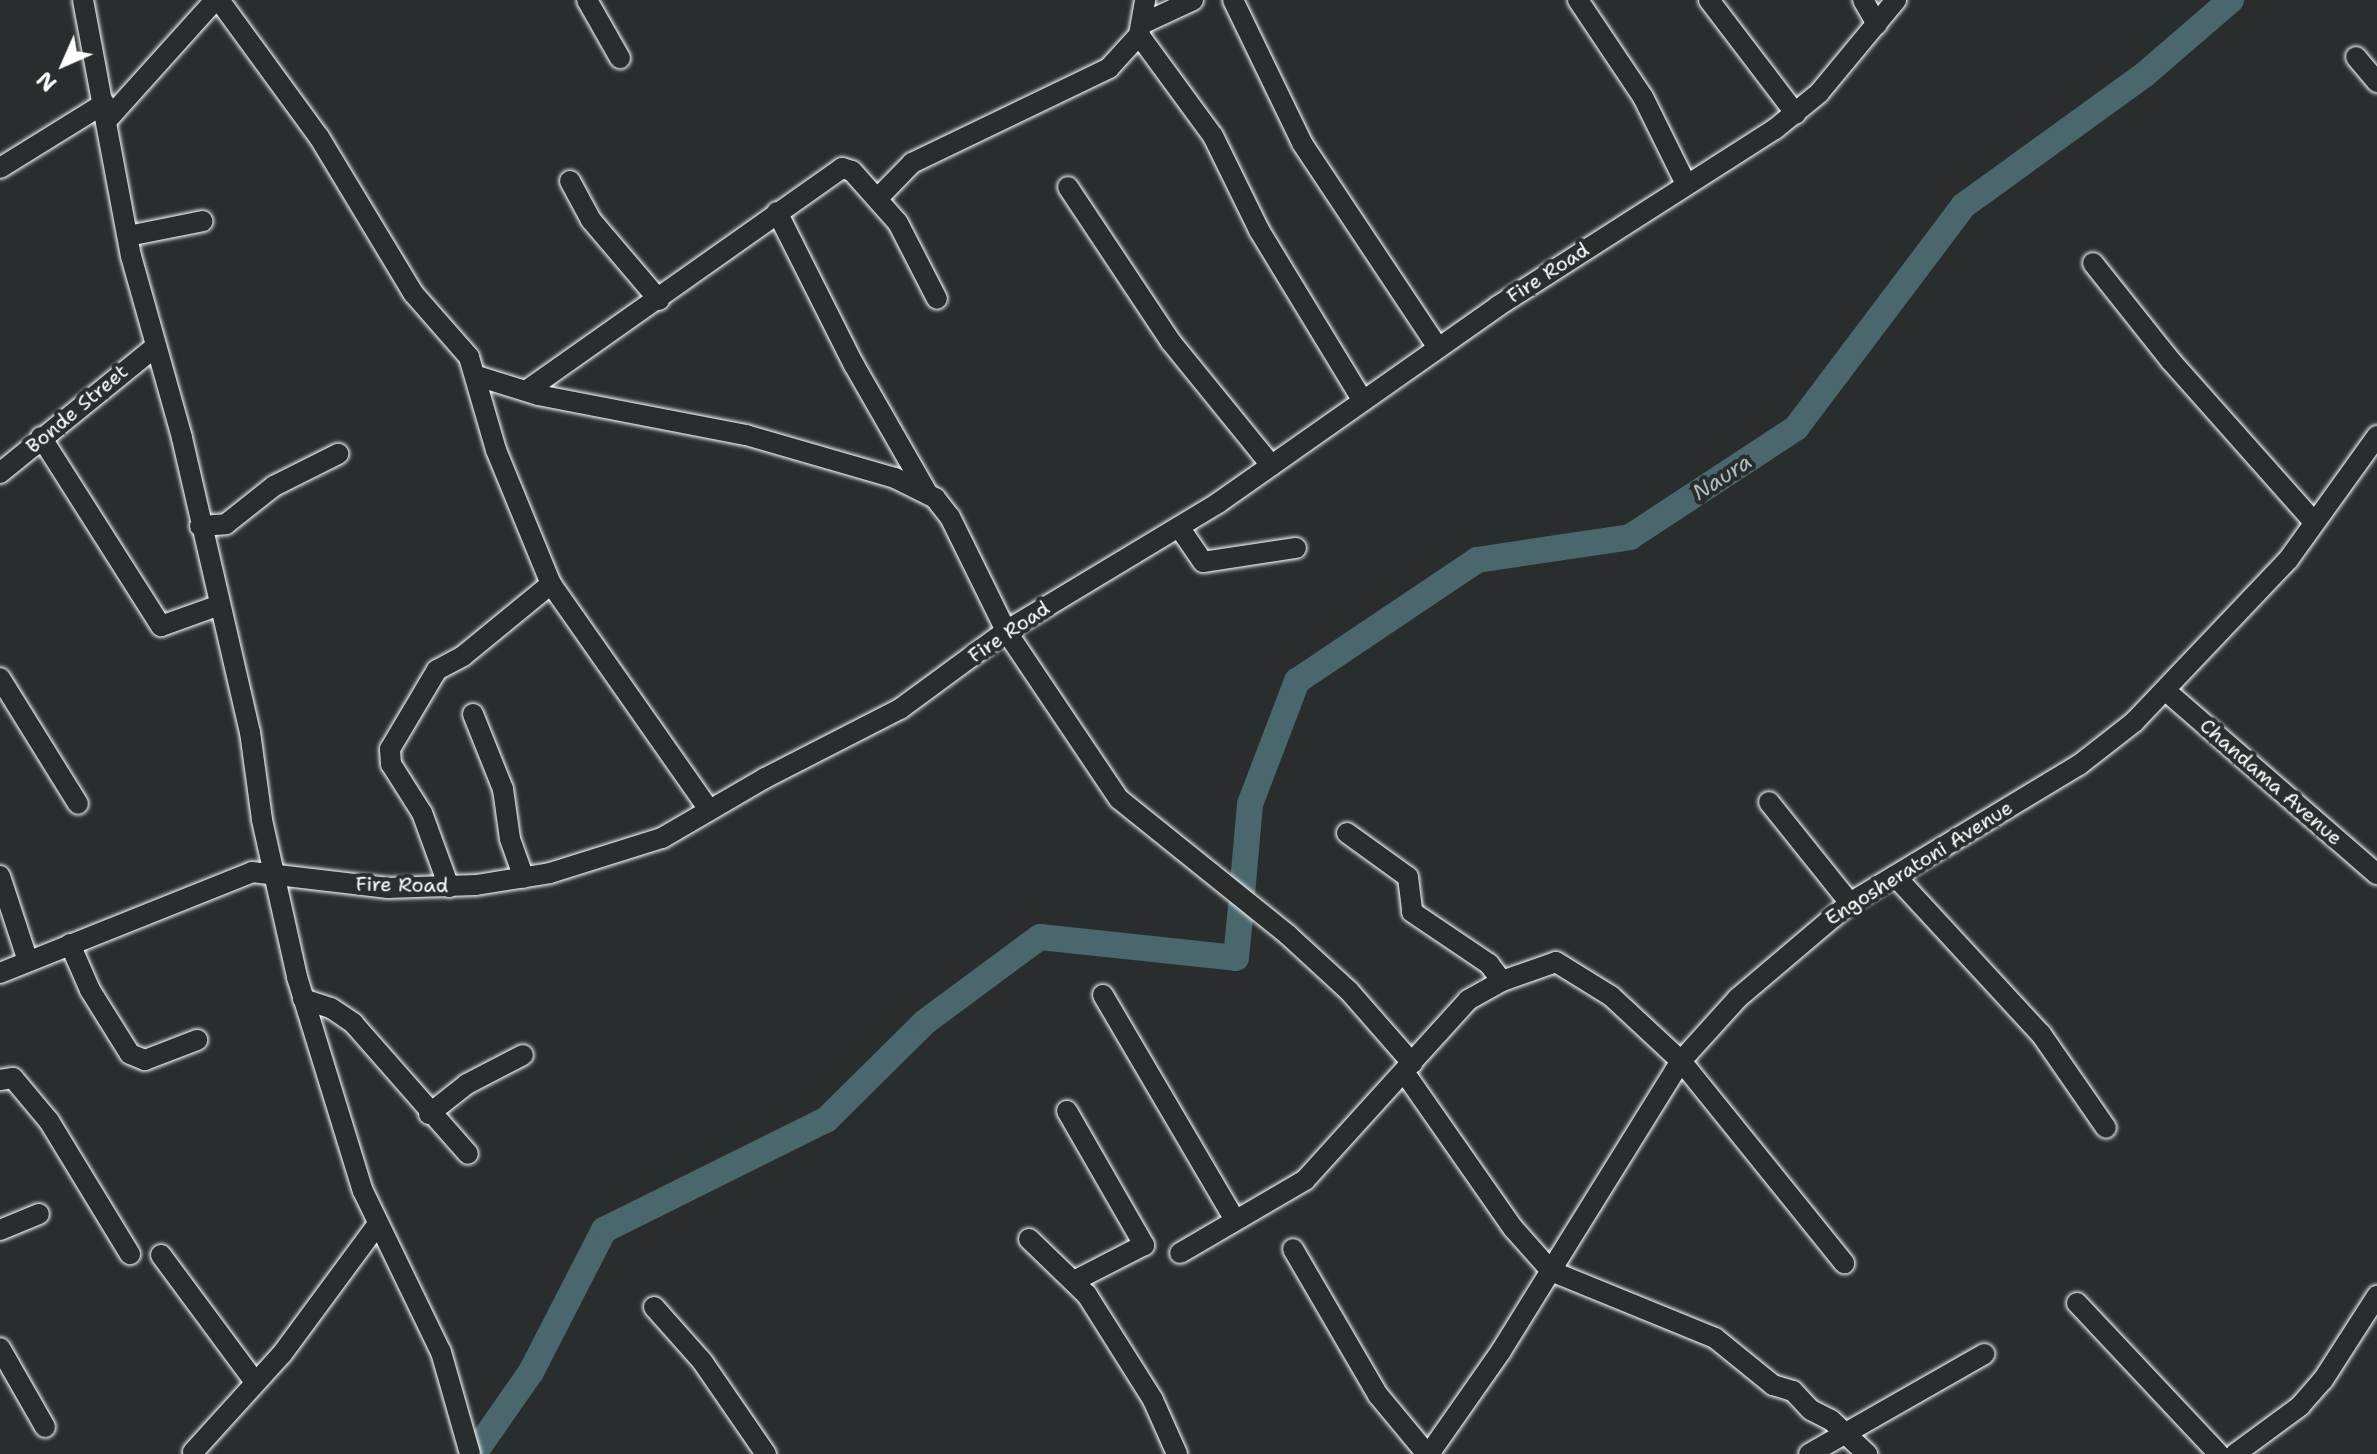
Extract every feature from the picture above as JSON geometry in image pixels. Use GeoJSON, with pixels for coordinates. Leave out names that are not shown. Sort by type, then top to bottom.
{"type":"FeatureCollection","features":[{"type":"Feature","properties":{"kind":"street"},"geometry":{"type":"LineString","coordinates":[[83,0],[107,111],[128,236],[250,732],[275,871],[303,999],[377,1225],[441,1352],[470,1454]]}},
{"type":"Feature","properties":{"kind":"street"},"geometry":{"type":"LineString","coordinates":[[0,168],[107,111],[217,0],[319,137],[413,293],[469,357],[496,450],[551,584],[709,810]]}},
{"type":"Feature","properties":{"kind":"street"},"geometry":{"type":"LineString","coordinates":[[587,0],[620,58]]}},
{"type":"Feature","properties":{"kind":"street"},"geometry":{"type":"LineString","coordinates":[[1145,0],[1142,29],[1213,136],[1259,230],[1363,401]]}},
{"type":"Feature","properties":{"kind":"street"},"geometry":{"type":"LineString","coordinates":[[878,198],[912,163],[1080,85],[1109,68],[1142,29],[1193,0]]}},
{"type":"Feature","properties":{"kind":"street"},"geometry":{"type":"LineString","coordinates":[[1233,0],[1302,143],[1438,348]]}},
{"type":"Feature","properties":{"kind":"street"},"geometry":{"type":"LineString","coordinates":[[1578,0],[1643,97],[1686,184]]}},
{"type":"Feature","properties":{"kind":"street"},"geometry":{"type":"LineString","coordinates":[[1709,0],[1796,114]]}},
{"type":"Feature","properties":{"kind":"street"},"geometry":{"type":"LineString","coordinates":[[1863,0],[1877,24]]}},
{"type":"Feature","properties":{"kind":"street","name":"Fire Road"},"geometry":{"type":"LineString","coordinates":[[0,973],[213,884],[275,871],[357,886],[449,887],[524,878],[632,850],[900,709],[1006,631],[1179,527],[1438,348],[1796,114],[1896,0]]}},
{"type":"Feature","properties":{"kind":"street"},"geometry":{"type":"LineString","coordinates":[[2356,57],[2377,82]]}},
{"type":"Feature","properties":{"kind":"street"},"geometry":{"type":"LineString","coordinates":[[526,391],[842,168],[878,198],[898,223],[937,299]]}},
{"type":"Feature","properties":{"kind":"street"},"geometry":{"type":"LineString","coordinates":[[570,181],[591,220],[659,300]]}},
{"type":"Feature","properties":{"kind":"street"},"geometry":{"type":"LineString","coordinates":[[1068,187],[1171,342],[1271,465]]}},
{"type":"Feature","properties":{"kind":"street"},"geometry":{"type":"LineString","coordinates":[[777,212],[867,390],[928,494],[950,517],[1006,631],[1119,799],[1288,935],[1349,991],[1408,1067],[1513,1228],[1551,1271],[1715,1338],[1773,1385],[1793,1391],[1811,1410],[1844,1430],[1867,1454]]}},
{"type":"Feature","properties":{"kind":"street"},"geometry":{"type":"LineString","coordinates":[[128,236],[203,221]]}},
{"type":"Feature","properties":{"kind":"street"},"geometry":{"type":"LineString","coordinates":[[2093,263],[2171,361],[2313,521]]}},
{"type":"Feature","properties":{"kind":"street","name":"Bonde Street"},"geometry":{"type":"LineString","coordinates":[[0,473],[155,347]]}},
{"type":"Feature","properties":{"kind":"street"},"geometry":{"type":"LineString","coordinates":[[477,376],[526,391],[746,435],[895,478],[928,494]]}},
{"type":"Feature","properties":{"kind":"street","name":"Engosheratoni Avenue"},"geometry":{"type":"LineString","coordinates":[[1428,1454],[1551,1271],[1681,1061],[1757,979],[1850,903],[2089,758],[2165,690],[2288,560],[2313,521],[2377,436]]}},
{"type":"Feature","properties":{"kind":"street"},"geometry":{"type":"LineString","coordinates":[[41,437],[161,626],[217,606]]}},
{"type":"Feature","properties":{"kind":"street"},"geometry":{"type":"LineString","coordinates":[[200,526],[226,524],[274,486],[338,454]]}},
{"type":"Feature","properties":{"kind":"street"},"geometry":{"type":"LineString","coordinates":[[1179,527],[1203,562],[1296,548]]}},
{"type":"Feature","properties":{"kind":"street"},"geometry":{"type":"LineString","coordinates":[[449,887],[422,813],[391,764],[390,749],[437,670],[551,584]]}},
{"type":"Feature","properties":{"kind":"street"},"geometry":{"type":"LineString","coordinates":[[0,678],[53,756],[78,804]]}},
{"type":"Feature","properties":{"kind":"street","name":"Chandama Avenue"},"geometry":{"type":"LineString","coordinates":[[2165,690],[2377,874]]}},
{"type":"Feature","properties":{"kind":"street"},"geometry":{"type":"LineString","coordinates":[[473,714],[503,789],[507,826],[524,878]]}},
{"type":"Feature","properties":{"kind":"street"},"geometry":{"type":"LineString","coordinates":[[1769,802],[1850,903]]}},
{"type":"Feature","properties":{"kind":"street"},"geometry":{"type":"LineString","coordinates":[[1347,833],[1408,877],[1412,912],[1489,964],[1502,981]]}},
{"type":"Feature","properties":{"kind":"street"},"geometry":{"type":"LineString","coordinates":[[0,876],[28,961]]}},
{"type":"Feature","properties":{"kind":"street"},"geometry":{"type":"LineString","coordinates":[[1895,876],[2041,1034],[2106,1128]]}},
{"type":"Feature","properties":{"kind":"street"},"geometry":{"type":"LineString","coordinates":[[70,944],[90,990],[130,1054],[145,1060],[197,1040]]}},
{"type":"Feature","properties":{"kind":"street"},"geometry":{"type":"LineString","coordinates":[[1180,1253],[1305,1180],[1468,1000],[1502,981],[1563,963],[1611,996],[1681,1061],[1844,1263]]}},
{"type":"Feature","properties":{"kind":"street"},"geometry":{"type":"LineString","coordinates":[[1103,995],[1235,1220]]}},
{"type":"Feature","properties":{"kind":"street"},"geometry":{"type":"LineString","coordinates":[[303,999],[331,1008],[353,1023],[429,1114],[468,1154]]}},
{"type":"Feature","properties":{"kind":"street"},"geometry":{"type":"LineString","coordinates":[[429,1114],[467,1084],[523,1055]]}},
{"type":"Feature","properties":{"kind":"street"},"geometry":{"type":"LineString","coordinates":[[0,1080],[13,1078],[49,1121],[130,1254]]}},
{"type":"Feature","properties":{"kind":"street"},"geometry":{"type":"LineString","coordinates":[[1067,1111],[1143,1240],[1138,1251],[1074,1281]]}},
{"type":"Feature","properties":{"kind":"street"},"geometry":{"type":"LineString","coordinates":[[0,1230],[39,1214]]}},
{"type":"Feature","properties":{"kind":"street"},"geometry":{"type":"LineString","coordinates":[[193,1452],[296,1336],[377,1225]]}},
{"type":"Feature","properties":{"kind":"street"},"geometry":{"type":"LineString","coordinates":[[1029,1239],[1074,1281],[1153,1400],[1177,1454]]}},
{"type":"Feature","properties":{"kind":"street"},"geometry":{"type":"LineString","coordinates":[[1293,1249],[1378,1395],[1428,1454]]}},
{"type":"Feature","properties":{"kind":"street"},"geometry":{"type":"LineString","coordinates":[[161,1255],[255,1382]]}},
{"type":"Feature","properties":{"kind":"street"},"geometry":{"type":"LineString","coordinates":[[2235,1454],[2308,1397],[2377,1296]]}},
{"type":"Feature","properties":{"kind":"street"},"geometry":{"type":"LineString","coordinates":[[2077,1303],[2219,1454]]}},
{"type":"Feature","properties":{"kind":"street"},"geometry":{"type":"LineString","coordinates":[[654,1307],[702,1361],[766,1454]]}},
{"type":"Feature","properties":{"kind":"street"},"geometry":{"type":"LineString","coordinates":[[0,1348],[45,1427]]}},
{"type":"Feature","properties":{"kind":"street"},"geometry":{"type":"LineString","coordinates":[[1809,1454],[1844,1430],[1943,1381],[1984,1354]]}},
{"type":"Feature","properties":{"kind":"waterway","name":"Naura"},"geometry":{"type":"LineString","coordinates":[[1242,894],[1250,804],[1297,681],[1477,560],[1630,537],[1796,428],[1963,206],[2144,75],[2231,0]]}},
{"type":"Feature","properties":{"kind":"waterway"},"geometry":{"type":"LineString","coordinates":[[480,1445],[531,1372],[604,1230],[826,1120],[925,1022],[1040,937],[1236,958],[1241,907]]}}]}
